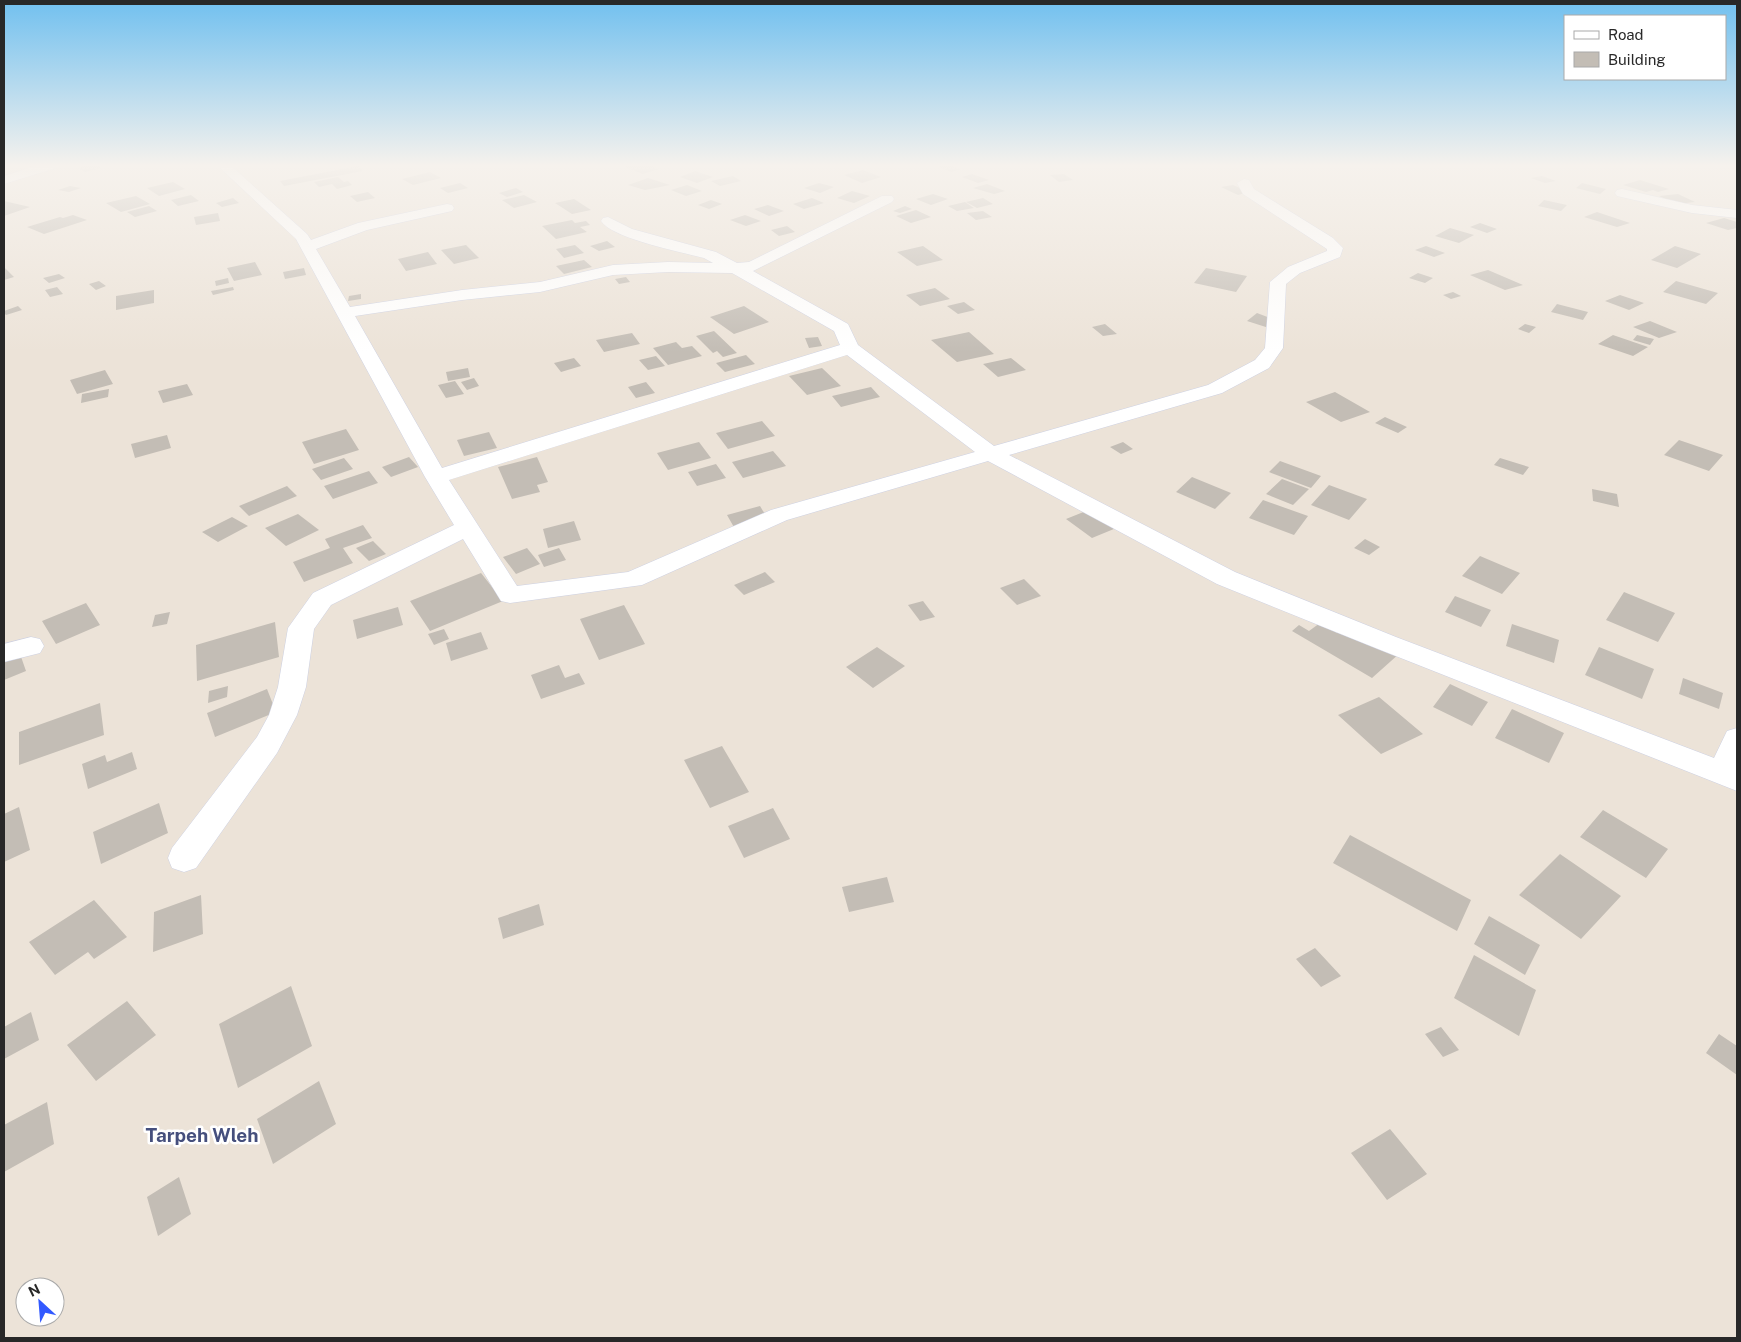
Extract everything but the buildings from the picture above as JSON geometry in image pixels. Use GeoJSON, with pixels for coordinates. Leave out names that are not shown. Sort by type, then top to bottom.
{"type":"FeatureCollection","features":[{"type":"Feature","properties":{"kind":"street"},"geometry":{"type":"LineString","coordinates":[[291,227],[302,237],[308,247],[436,477],[510,595],[633,579],[779,515],[1215,389],[1262,364],[1274,348],[1278,282],[1294,270],[1334,254],[1335,248],[1328,241],[1305,227]]}},
{"type":"Feature","properties":{"kind":"street"},"geometry":{"type":"LineString","coordinates":[[308,247],[361,227]]}},
{"type":"Feature","properties":{"kind":"street"},"geometry":{"type":"LineString","coordinates":[[617,227],[627,232],[710,255],[842,328],[850,348],[991,454],[1226,578],[1396,647],[1730,777],[1737,739]]}},
{"type":"Feature","properties":{"kind":"street"},"geometry":{"type":"LineString","coordinates":[[344,313],[462,295],[540,288],[614,270],[753,266],[832,227]]}},
{"type":"Feature","properties":{"kind":"street"},"geometry":{"type":"LineString","coordinates":[[436,477],[850,348]]}},
{"type":"Feature","properties":{"kind":"street"},"geometry":{"type":"LineString","coordinates":[[184,858],[268,744],[283,715],[292,687],[302,628],[322,599],[468,528]]}},
{"type":"Feature","properties":{"kind":"street"},"geometry":{"type":"LineString","coordinates":[[4,653],[31,646]]}},
{"type":"Feature","properties":{"kind":"district","name":"Tarpeh Wleh"},"geometry":{"type":"Point","coordinates":[202,1135]}}]}
